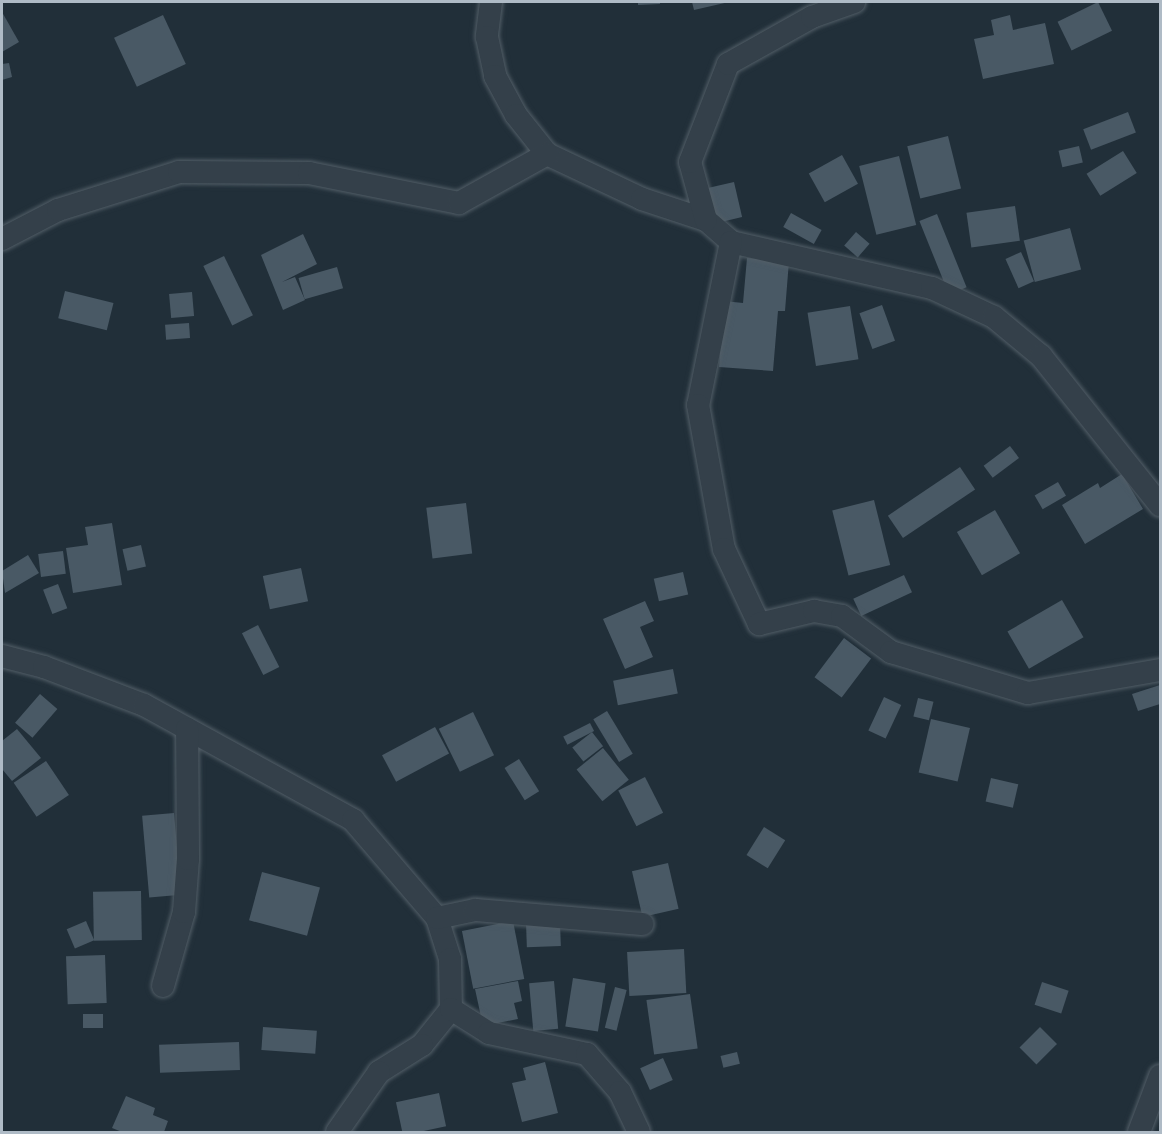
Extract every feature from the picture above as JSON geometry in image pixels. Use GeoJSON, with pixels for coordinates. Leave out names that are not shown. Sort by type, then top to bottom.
{"type":"FeatureCollection","features":[{"type":"Feature","properties":{"kind":"street"},"geometry":{"type":"LineString","coordinates":[[491,2],[487,37],[495,76],[516,115],[547,154],[642,199],[706,220],[731,242],[932,288],[994,316],[1041,356],[1161,505]]}},
{"type":"Feature","properties":{"kind":"street"},"geometry":{"type":"LineString","coordinates":[[706,220],[690,162],[728,63],[812,17],[855,2]]}},
{"type":"Feature","properties":{"kind":"street"},"geometry":{"type":"LineString","coordinates":[[2,239],[58,210],[179,172],[309,173],[459,203],[547,154]]}},
{"type":"Feature","properties":{"kind":"street"},"geometry":{"type":"LineString","coordinates":[[731,242],[698,405],[723,549],[759,624],[814,611],[842,616],[891,652],[1028,693],[1161,670]]}},
{"type":"Feature","properties":{"kind":"street"},"geometry":{"type":"LineString","coordinates":[[2,656],[44,667],[144,705],[353,820],[436,918],[450,958],[451,1009],[422,1045],[379,1072],[337,1132]]}},
{"type":"Feature","properties":{"kind":"street"},"geometry":{"type":"LineString","coordinates":[[163,986],[184,912],[187,729]]}},
{"type":"Feature","properties":{"kind":"street"},"geometry":{"type":"LineString","coordinates":[[436,918],[475,910],[642,924]]}},
{"type":"Feature","properties":{"kind":"street"},"geometry":{"type":"LineString","coordinates":[[451,1009],[489,1033],[587,1054],[620,1092],[639,1132]]}},
{"type":"Feature","properties":{"kind":"street"},"geometry":{"type":"LineString","coordinates":[[1139,1132],[1161,1076]]}},
{"type":"Feature","properties":{"kind":"building"},"geometry":{"type":"Polygon","coordinates":[[[638,2],[660,2],[660,4],[638,5],[638,2]]]}},
{"type":"Feature","properties":{"kind":"building"},"geometry":{"type":"Polygon","coordinates":[[[692,2],[729,2],[694,10],[692,2]]]}},
{"type":"Feature","properties":{"kind":"building"},"geometry":{"type":"Polygon","coordinates":[[[1098,2],[1112,31],[1072,50],[1058,22],[1098,2]]]}},
{"type":"Feature","properties":{"kind":"building"},"geometry":{"type":"Polygon","coordinates":[[[2,12],[19,42],[2,52],[2,12]]]}},
{"type":"Feature","properties":{"kind":"building"},"geometry":{"type":"Polygon","coordinates":[[[163,15],[186,64],[137,87],[114,38],[163,15]]]}},
{"type":"Feature","properties":{"kind":"building"},"geometry":{"type":"Polygon","coordinates":[[[1010,15],[1013,30],[1045,23],[1054,64],[983,79],[974,39],[994,35],[991,20],[1010,15]]]}},
{"type":"Feature","properties":{"kind":"building"},"geometry":{"type":"Polygon","coordinates":[[[9,63],[12,77],[2,80],[2,64],[9,63]]]}},
{"type":"Feature","properties":{"kind":"building"},"geometry":{"type":"Polygon","coordinates":[[[1128,112],[1136,133],[1091,150],[1083,129],[1128,112]]]}},
{"type":"Feature","properties":{"kind":"building"},"geometry":{"type":"Polygon","coordinates":[[[948,136],[961,188],[920,199],[907,146],[948,136]]]}},
{"type":"Feature","properties":{"kind":"building"},"geometry":{"type":"Polygon","coordinates":[[[1079,146],[1083,163],[1062,167],[1059,151],[1079,146]]]}},
{"type":"Feature","properties":{"kind":"building"},"geometry":{"type":"Polygon","coordinates":[[[1123,151],[1137,173],[1100,196],[1087,174],[1123,151]]]}},
{"type":"Feature","properties":{"kind":"building"},"geometry":{"type":"Polygon","coordinates":[[[842,155],[858,184],[825,202],[809,173],[842,155]]]}},
{"type":"Feature","properties":{"kind":"building"},"geometry":{"type":"Polygon","coordinates":[[[899,156],[916,225],[876,235],[859,166],[899,156]]]}},
{"type":"Feature","properties":{"kind":"building"},"geometry":{"type":"Polygon","coordinates":[[[734,182],[742,217],[715,223],[707,188],[734,182]]]}},
{"type":"Feature","properties":{"kind":"building"},"geometry":{"type":"Polygon","coordinates":[[[1015,206],[1020,241],[971,247],[966,213],[1015,206]]]}},
{"type":"Feature","properties":{"kind":"building"},"geometry":{"type":"Polygon","coordinates":[[[791,213],[822,230],[814,244],[783,227],[791,213]]]}},
{"type":"Feature","properties":{"kind":"building"},"geometry":{"type":"Polygon","coordinates":[[[937,214],[967,287],[949,294],[919,221],[937,214]]]}},
{"type":"Feature","properties":{"kind":"building"},"geometry":{"type":"Polygon","coordinates":[[[1070,228],[1081,270],[1035,282],[1024,240],[1070,228]]]}},
{"type":"Feature","properties":{"kind":"building"},"geometry":{"type":"Polygon","coordinates":[[[856,232],[870,244],[858,257],[844,246],[856,232]]]}},
{"type":"Feature","properties":{"kind":"building"},"geometry":{"type":"Polygon","coordinates":[[[303,234],[317,264],[282,282],[295,277],[305,300],[283,310],[261,255],[303,234]]]}},
{"type":"Feature","properties":{"kind":"building"},"geometry":{"type":"Polygon","coordinates":[[[1021,252],[1034,281],[1018,288],[1005,259],[1021,252]]]}},
{"type":"Feature","properties":{"kind":"building"},"geometry":{"type":"Polygon","coordinates":[[[224,256],[253,315],[232,325],[203,266],[224,256]]]}},
{"type":"Feature","properties":{"kind":"building"},"geometry":{"type":"Polygon","coordinates":[[[747,258],[789,261],[785,311],[778,311],[773,371],[719,367],[724,301],[743,303],[747,258]]]}},
{"type":"Feature","properties":{"kind":"building"},"geometry":{"type":"Polygon","coordinates":[[[337,267],[343,288],[305,299],[299,278],[337,267]]]}},
{"type":"Feature","properties":{"kind":"building"},"geometry":{"type":"Polygon","coordinates":[[[65,291],[114,303],[107,330],[58,318],[65,291]]]}},
{"type":"Feature","properties":{"kind":"building"},"geometry":{"type":"Polygon","coordinates":[[[192,292],[194,316],[171,318],[169,294],[192,292]]]}},
{"type":"Feature","properties":{"kind":"building"},"geometry":{"type":"Polygon","coordinates":[[[882,305],[895,341],[872,349],[859,313],[882,305]]]}},
{"type":"Feature","properties":{"kind":"building"},"geometry":{"type":"Polygon","coordinates":[[[850,306],[858,359],[816,366],[808,313],[850,306]]]}},
{"type":"Feature","properties":{"kind":"building"},"geometry":{"type":"Polygon","coordinates":[[[189,323],[190,338],[166,340],[165,325],[189,323]]]}},
{"type":"Feature","properties":{"kind":"building"},"geometry":{"type":"Polygon","coordinates":[[[1010,446],[1019,458],[993,478],[984,466],[1010,446]]]}},
{"type":"Feature","properties":{"kind":"building"},"geometry":{"type":"Polygon","coordinates":[[[960,467],[975,489],[903,538],[888,516],[960,467]]]}},
{"type":"Feature","properties":{"kind":"building"},"geometry":{"type":"Polygon","coordinates":[[[1122,474],[1143,509],[1085,544],[1062,505],[1098,483],[1100,488],[1122,474]]]}},
{"type":"Feature","properties":{"kind":"building"},"geometry":{"type":"Polygon","coordinates":[[[1058,482],[1066,496],[1043,509],[1035,496],[1058,482]]]}},
{"type":"Feature","properties":{"kind":"building"},"geometry":{"type":"Polygon","coordinates":[[[874,500],[890,565],[848,575],[832,510],[874,500]]]}},
{"type":"Feature","properties":{"kind":"building"},"geometry":{"type":"Polygon","coordinates":[[[466,503],[472,554],[433,558],[426,508],[466,503]]]}},
{"type":"Feature","properties":{"kind":"building"},"geometry":{"type":"Polygon","coordinates":[[[995,510],[1020,553],[982,575],[957,532],[995,510]]]}},
{"type":"Feature","properties":{"kind":"building"},"geometry":{"type":"Polygon","coordinates":[[[112,523],[122,585],[73,593],[66,548],[88,545],[85,527],[112,523]]]}},
{"type":"Feature","properties":{"kind":"building"},"geometry":{"type":"Polygon","coordinates":[[[141,545],[146,566],[127,571],[122,549],[141,545]]]}},
{"type":"Feature","properties":{"kind":"building"},"geometry":{"type":"Polygon","coordinates":[[[63,551],[66,574],[41,577],[38,554],[63,551]]]}},
{"type":"Feature","properties":{"kind":"building"},"geometry":{"type":"Polygon","coordinates":[[[28,555],[39,573],[5,593],[2,571],[28,555]]]}},
{"type":"Feature","properties":{"kind":"building"},"geometry":{"type":"Polygon","coordinates":[[[301,568],[308,601],[270,609],[263,576],[301,568]]]}},
{"type":"Feature","properties":{"kind":"building"},"geometry":{"type":"Polygon","coordinates":[[[683,572],[688,594],[659,601],[654,579],[683,572]]]}},
{"type":"Feature","properties":{"kind":"building"},"geometry":{"type":"Polygon","coordinates":[[[904,575],[912,592],[861,616],[853,599],[904,575]]]}},
{"type":"Feature","properties":{"kind":"building"},"geometry":{"type":"Polygon","coordinates":[[[58,584],[67,608],[52,614],[43,590],[58,584]]]}},
{"type":"Feature","properties":{"kind":"building"},"geometry":{"type":"Polygon","coordinates":[[[1062,600],[1084,637],[1029,669],[1007,632],[1062,600]]]}},
{"type":"Feature","properties":{"kind":"building"},"geometry":{"type":"Polygon","coordinates":[[[645,601],[654,621],[640,627],[653,657],[625,669],[603,619],[645,601]]]}},
{"type":"Feature","properties":{"kind":"building"},"geometry":{"type":"Polygon","coordinates":[[[258,625],[279,667],[263,675],[242,633],[258,625]]]}},
{"type":"Feature","properties":{"kind":"building"},"geometry":{"type":"Polygon","coordinates":[[[844,638],[871,658],[842,698],[815,677],[844,638]]]}},
{"type":"Feature","properties":{"kind":"building"},"geometry":{"type":"Polygon","coordinates":[[[673,669],[678,694],[618,705],[613,681],[673,669]]]}},
{"type":"Feature","properties":{"kind":"building"},"geometry":{"type":"Polygon","coordinates":[[[1160,685],[1160,704],[1138,711],[1132,694],[1160,685]]]}},
{"type":"Feature","properties":{"kind":"building"},"geometry":{"type":"Polygon","coordinates":[[[40,694],[57,709],[32,738],[15,723],[40,694]]]}},
{"type":"Feature","properties":{"kind":"building"},"geometry":{"type":"Polygon","coordinates":[[[884,697],[901,705],[886,739],[868,731],[884,697]]]}},
{"type":"Feature","properties":{"kind":"building"},"geometry":{"type":"Polygon","coordinates":[[[918,698],[934,702],[929,720],[913,716],[918,698]]]}},
{"type":"Feature","properties":{"kind":"building"},"geometry":{"type":"Polygon","coordinates":[[[607,711],[633,754],[619,762],[593,719],[607,711]]]}},
{"type":"Feature","properties":{"kind":"building"},"geometry":{"type":"Polygon","coordinates":[[[473,712],[494,755],[460,772],[439,729],[473,712]]]}},
{"type":"Feature","properties":{"kind":"building"},"geometry":{"type":"Polygon","coordinates":[[[931,719],[970,728],[958,782],[919,773],[931,719]]]}},
{"type":"Feature","properties":{"kind":"building"},"geometry":{"type":"Polygon","coordinates":[[[590,723],[594,731],[567,745],[563,737],[590,723]]]}},
{"type":"Feature","properties":{"kind":"building"},"geometry":{"type":"Polygon","coordinates":[[[435,727],[449,753],[396,782],[382,755],[435,727]]]}},
{"type":"Feature","properties":{"kind":"building"},"geometry":{"type":"Polygon","coordinates":[[[17,729],[41,758],[12,781],[2,769],[2,741],[17,729]]]}},
{"type":"Feature","properties":{"kind":"building"},"geometry":{"type":"Polygon","coordinates":[[[592,732],[603,746],[583,762],[572,747],[592,732]]]}},
{"type":"Feature","properties":{"kind":"building"},"geometry":{"type":"Polygon","coordinates":[[[603,748],[629,780],[602,801],[577,769],[603,748]]]}},
{"type":"Feature","properties":{"kind":"building"},"geometry":{"type":"Polygon","coordinates":[[[519,759],[539,791],[525,800],[505,768],[519,759]]]}},
{"type":"Feature","properties":{"kind":"building"},"geometry":{"type":"Polygon","coordinates":[[[46,761],[69,795],[37,817],[14,783],[46,761]]]}},
{"type":"Feature","properties":{"kind":"building"},"geometry":{"type":"Polygon","coordinates":[[[645,777],[663,813],[636,826],[618,791],[645,777]]]}},
{"type":"Feature","properties":{"kind":"building"},"geometry":{"type":"Polygon","coordinates":[[[991,778],[1018,784],[1013,808],[986,801],[991,778]]]}},
{"type":"Feature","properties":{"kind":"building"},"geometry":{"type":"Polygon","coordinates":[[[174,813],[181,895],[149,897],[142,816],[174,813]]]}},
{"type":"Feature","properties":{"kind":"building"},"geometry":{"type":"Polygon","coordinates":[[[764,827],[785,840],[768,868],[747,855],[764,827]]]}},
{"type":"Feature","properties":{"kind":"building"},"geometry":{"type":"Polygon","coordinates":[[[668,863],[679,909],[643,917],[632,871],[668,863]]]}},
{"type":"Feature","properties":{"kind":"building"},"geometry":{"type":"Polygon","coordinates":[[[262,872],[320,888],[307,936],[249,920],[262,872]]]}},
{"type":"Feature","properties":{"kind":"building"},"geometry":{"type":"Polygon","coordinates":[[[141,891],[142,940],[94,941],[93,892],[141,891]]]}},
{"type":"Feature","properties":{"kind":"building"},"geometry":{"type":"Polygon","coordinates":[[[86,921],[94,940],[75,949],[67,929],[86,921]]]}},
{"type":"Feature","properties":{"kind":"building"},"geometry":{"type":"Polygon","coordinates":[[[513,921],[524,979],[473,989],[462,931],[513,921]]]}},
{"type":"Feature","properties":{"kind":"building"},"geometry":{"type":"Polygon","coordinates":[[[560,922],[561,946],[527,947],[526,923],[560,922]]]}},
{"type":"Feature","properties":{"kind":"building"},"geometry":{"type":"Polygon","coordinates":[[[684,949],[686,993],[629,996],[627,952],[684,949]]]}},
{"type":"Feature","properties":{"kind":"building"},"geometry":{"type":"Polygon","coordinates":[[[105,955],[107,1003],[68,1004],[66,956],[105,955]]]}},
{"type":"Feature","properties":{"kind":"building"},"geometry":{"type":"Polygon","coordinates":[[[573,978],[606,983],[598,1032],[565,1026],[573,978]]]}},
{"type":"Feature","properties":{"kind":"building"},"geometry":{"type":"Polygon","coordinates":[[[518,981],[522,1001],[514,1003],[518,1019],[483,1026],[475,989],[518,981]]]}},
{"type":"Feature","properties":{"kind":"building"},"geometry":{"type":"Polygon","coordinates":[[[554,981],[558,1029],[533,1031],[529,983],[554,981]]]}},
{"type":"Feature","properties":{"kind":"building"},"geometry":{"type":"Polygon","coordinates":[[[1042,982],[1069,991],[1061,1013],[1035,1005],[1042,982]]]}},
{"type":"Feature","properties":{"kind":"building"},"geometry":{"type":"Polygon","coordinates":[[[615,987],[627,990],[616,1031],[605,1028],[615,987]]]}},
{"type":"Feature","properties":{"kind":"building"},"geometry":{"type":"Polygon","coordinates":[[[690,994],[698,1048],[654,1055],[646,1000],[690,994]]]}},
{"type":"Feature","properties":{"kind":"building"},"geometry":{"type":"Polygon","coordinates":[[[83,1014],[103,1014],[103,1028],[83,1028],[83,1014]]]}},
{"type":"Feature","properties":{"kind":"building"},"geometry":{"type":"Polygon","coordinates":[[[263,1027],[317,1031],[315,1054],[261,1050],[263,1027]]]}},
{"type":"Feature","properties":{"kind":"building"},"geometry":{"type":"Polygon","coordinates":[[[1040,1027],[1057,1044],[1036,1064],[1019,1048],[1040,1027]]]}},
{"type":"Feature","properties":{"kind":"building"},"geometry":{"type":"Polygon","coordinates":[[[239,1042],[240,1070],[160,1073],[159,1045],[239,1042]]]}},
{"type":"Feature","properties":{"kind":"building"},"geometry":{"type":"Polygon","coordinates":[[[737,1052],[740,1064],[723,1068],[721,1056],[737,1052]]]}},
{"type":"Feature","properties":{"kind":"building"},"geometry":{"type":"Polygon","coordinates":[[[663,1058],[673,1080],[650,1090],[640,1068],[663,1058]]]}},
{"type":"Feature","properties":{"kind":"building"},"geometry":{"type":"Polygon","coordinates":[[[545,1062],[558,1113],[522,1122],[512,1083],[526,1080],[523,1068],[545,1062]]]}},
{"type":"Feature","properties":{"kind":"building"},"geometry":{"type":"Polygon","coordinates":[[[439,1093],[446,1126],[419,1132],[402,1132],[396,1102],[439,1093]]]}},
{"type":"Feature","properties":{"kind":"building"},"geometry":{"type":"Polygon","coordinates":[[[126,1096],[155,1108],[153,1115],[168,1121],[164,1132],[122,1132],[112,1128],[126,1096]]]}}]}
